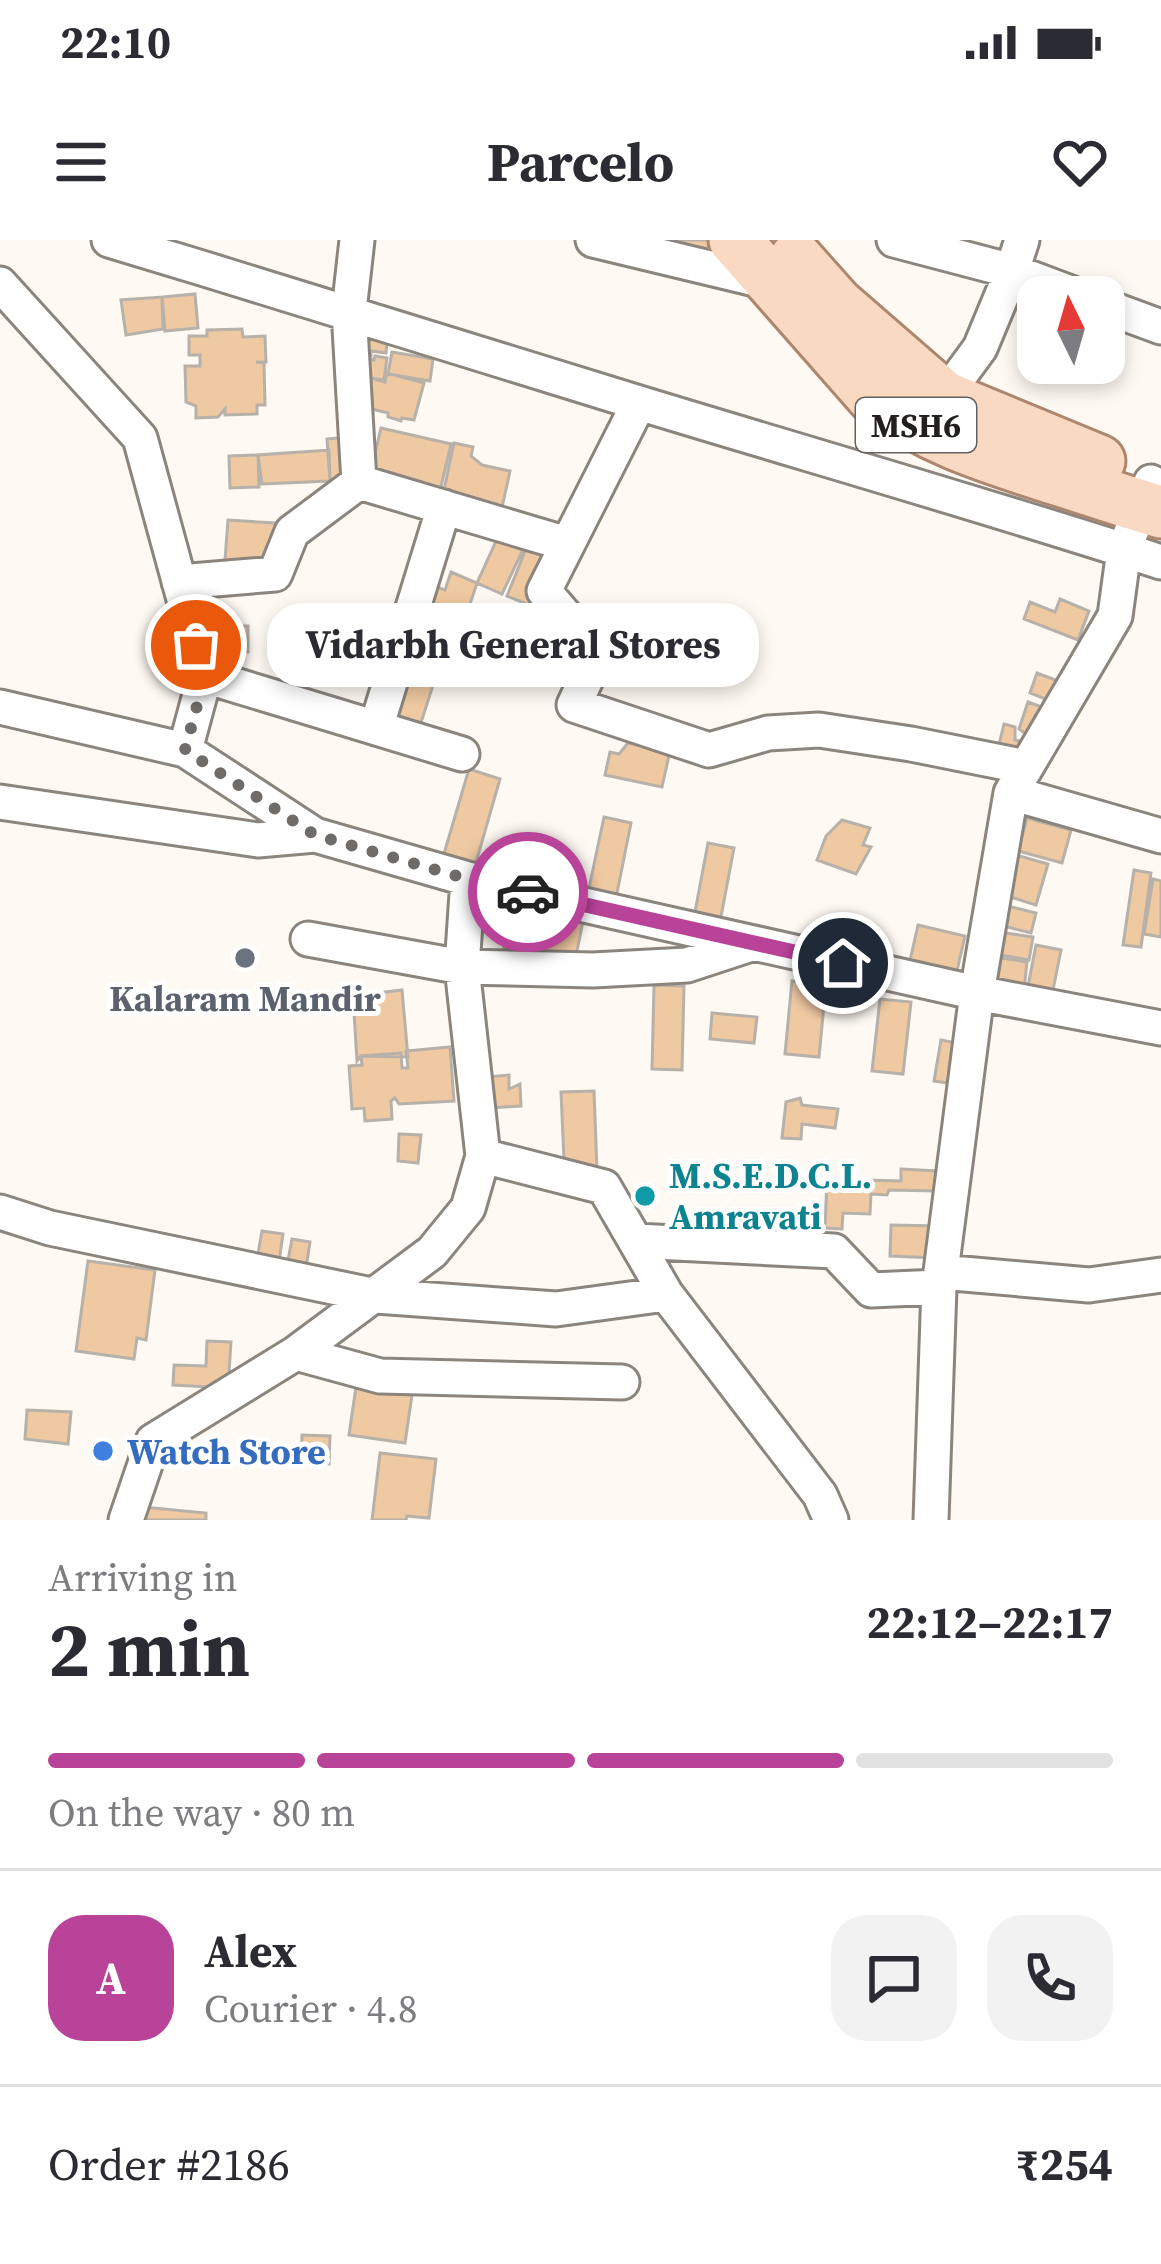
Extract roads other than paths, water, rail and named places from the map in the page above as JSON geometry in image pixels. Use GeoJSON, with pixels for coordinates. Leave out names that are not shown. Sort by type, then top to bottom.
{"type":"FeatureCollection","features":[{"type":"Feature","properties":{"kind":"main road","name":"MSH6"},"geometry":{"type":"LineString","coordinates":[[735,240],[837,304],[944,397],[1148,507]]}},
{"type":"Feature","properties":{"kind":"main road","name":"MSH6"},"geometry":{"type":"LineString","coordinates":[[776,262],[873,397],[896,414],[970,451],[1148,507]]}},
{"type":"Feature","properties":{"kind":"street"},"geometry":{"type":"LineString","coordinates":[[109,240],[900,479],[1148,507]]}},
{"type":"Feature","properties":{"kind":"street"},"geometry":{"type":"LineString","coordinates":[[357,240],[349,311],[359,482]]}},
{"type":"Feature","properties":{"kind":"street"},"geometry":{"type":"LineString","coordinates":[[593,240],[776,262]]}},
{"type":"Feature","properties":{"kind":"street"},"geometry":{"type":"LineString","coordinates":[[912,242],[1017,255],[1050,276]]}},
{"type":"Feature","properties":{"kind":"street"},"geometry":{"type":"LineString","coordinates":[[944,397],[980,348],[1017,255]]}},
{"type":"Feature","properties":{"kind":"street"},"geometry":{"type":"LineString","coordinates":[[0,284],[140,438],[205,676],[185,750]]}},
{"type":"Feature","properties":{"kind":"street"},"geometry":{"type":"LineString","coordinates":[[1125,313],[1161,327]]}},
{"type":"Feature","properties":{"kind":"street"},"geometry":{"type":"LineString","coordinates":[[639,403],[544,591],[598,654],[574,706],[709,750],[768,733],[818,730],[911,744],[1161,836]]}},
{"type":"Feature","properties":{"kind":"street"},"geometry":{"type":"LineString","coordinates":[[179,582],[274,574],[292,532],[359,482]]}},
{"type":"Feature","properties":{"kind":"street"},"geometry":{"type":"LineString","coordinates":[[359,482],[567,544]]}},
{"type":"Feature","properties":{"kind":"street"},"geometry":{"type":"LineString","coordinates":[[376,728],[444,507]]}},
{"type":"Feature","properties":{"kind":"street"},"geometry":{"type":"LineString","coordinates":[[1148,507],[1161,562]]}},
{"type":"Feature","properties":{"kind":"street"},"geometry":{"type":"LineString","coordinates":[[931,1520],[940,1280],[977,993],[1018,780],[1115,616],[1148,507]]}},
{"type":"Feature","properties":{"kind":"street"},"geometry":{"type":"LineString","coordinates":[[205,676],[462,754]]}},
{"type":"Feature","properties":{"kind":"street"},"geometry":{"type":"LineString","coordinates":[[0,707],[185,750],[315,835],[468,879],[977,993],[1161,1028]]}},
{"type":"Feature","properties":{"kind":"street"},"geometry":{"type":"LineString","coordinates":[[0,802],[258,840],[315,835]]}},
{"type":"Feature","properties":{"kind":"street"},"geometry":{"type":"LineString","coordinates":[[126,1520],[153,1441],[296,1353],[376,1296],[432,1252],[468,1208],[483,1156],[462,967],[468,879]]}},
{"type":"Feature","properties":{"kind":"street"},"geometry":{"type":"LineString","coordinates":[[308,939],[462,967],[593,970],[687,964],[753,943]]}},
{"type":"Feature","properties":{"kind":"street"},"geometry":{"type":"LineString","coordinates":[[483,1156],[604,1186],[667,1294],[820,1496],[831,1520]]}},
{"type":"Feature","properties":{"kind":"street"},"geometry":{"type":"LineString","coordinates":[[0,1212],[50,1228],[376,1296],[556,1310],[667,1294]]}},
{"type":"Feature","properties":{"kind":"street"},"geometry":{"type":"LineString","coordinates":[[636,1241],[834,1251],[871,1290],[940,1280],[1089,1285],[1161,1275]]}},
{"type":"Feature","properties":{"kind":"street"},"geometry":{"type":"LineString","coordinates":[[296,1353],[380,1376],[622,1382]]}},
{"type":"Feature","properties":{"kind":"place","name":"Vidarbh General Stores"},"geometry":{"type":"Point","coordinates":[196,645]}},
{"type":"Feature","properties":{"kind":"place","name":"Kalaram Mandir"},"geometry":{"type":"Point","coordinates":[245,958]}},
{"type":"Feature","properties":{"kind":"place","name":"M.S.E.D.C.L. Amravati"},"geometry":{"type":"Point","coordinates":[645,1196]}},
{"type":"Feature","properties":{"kind":"place","name":"Watch Store"},"geometry":{"type":"Point","coordinates":[103,1451]}}]}
